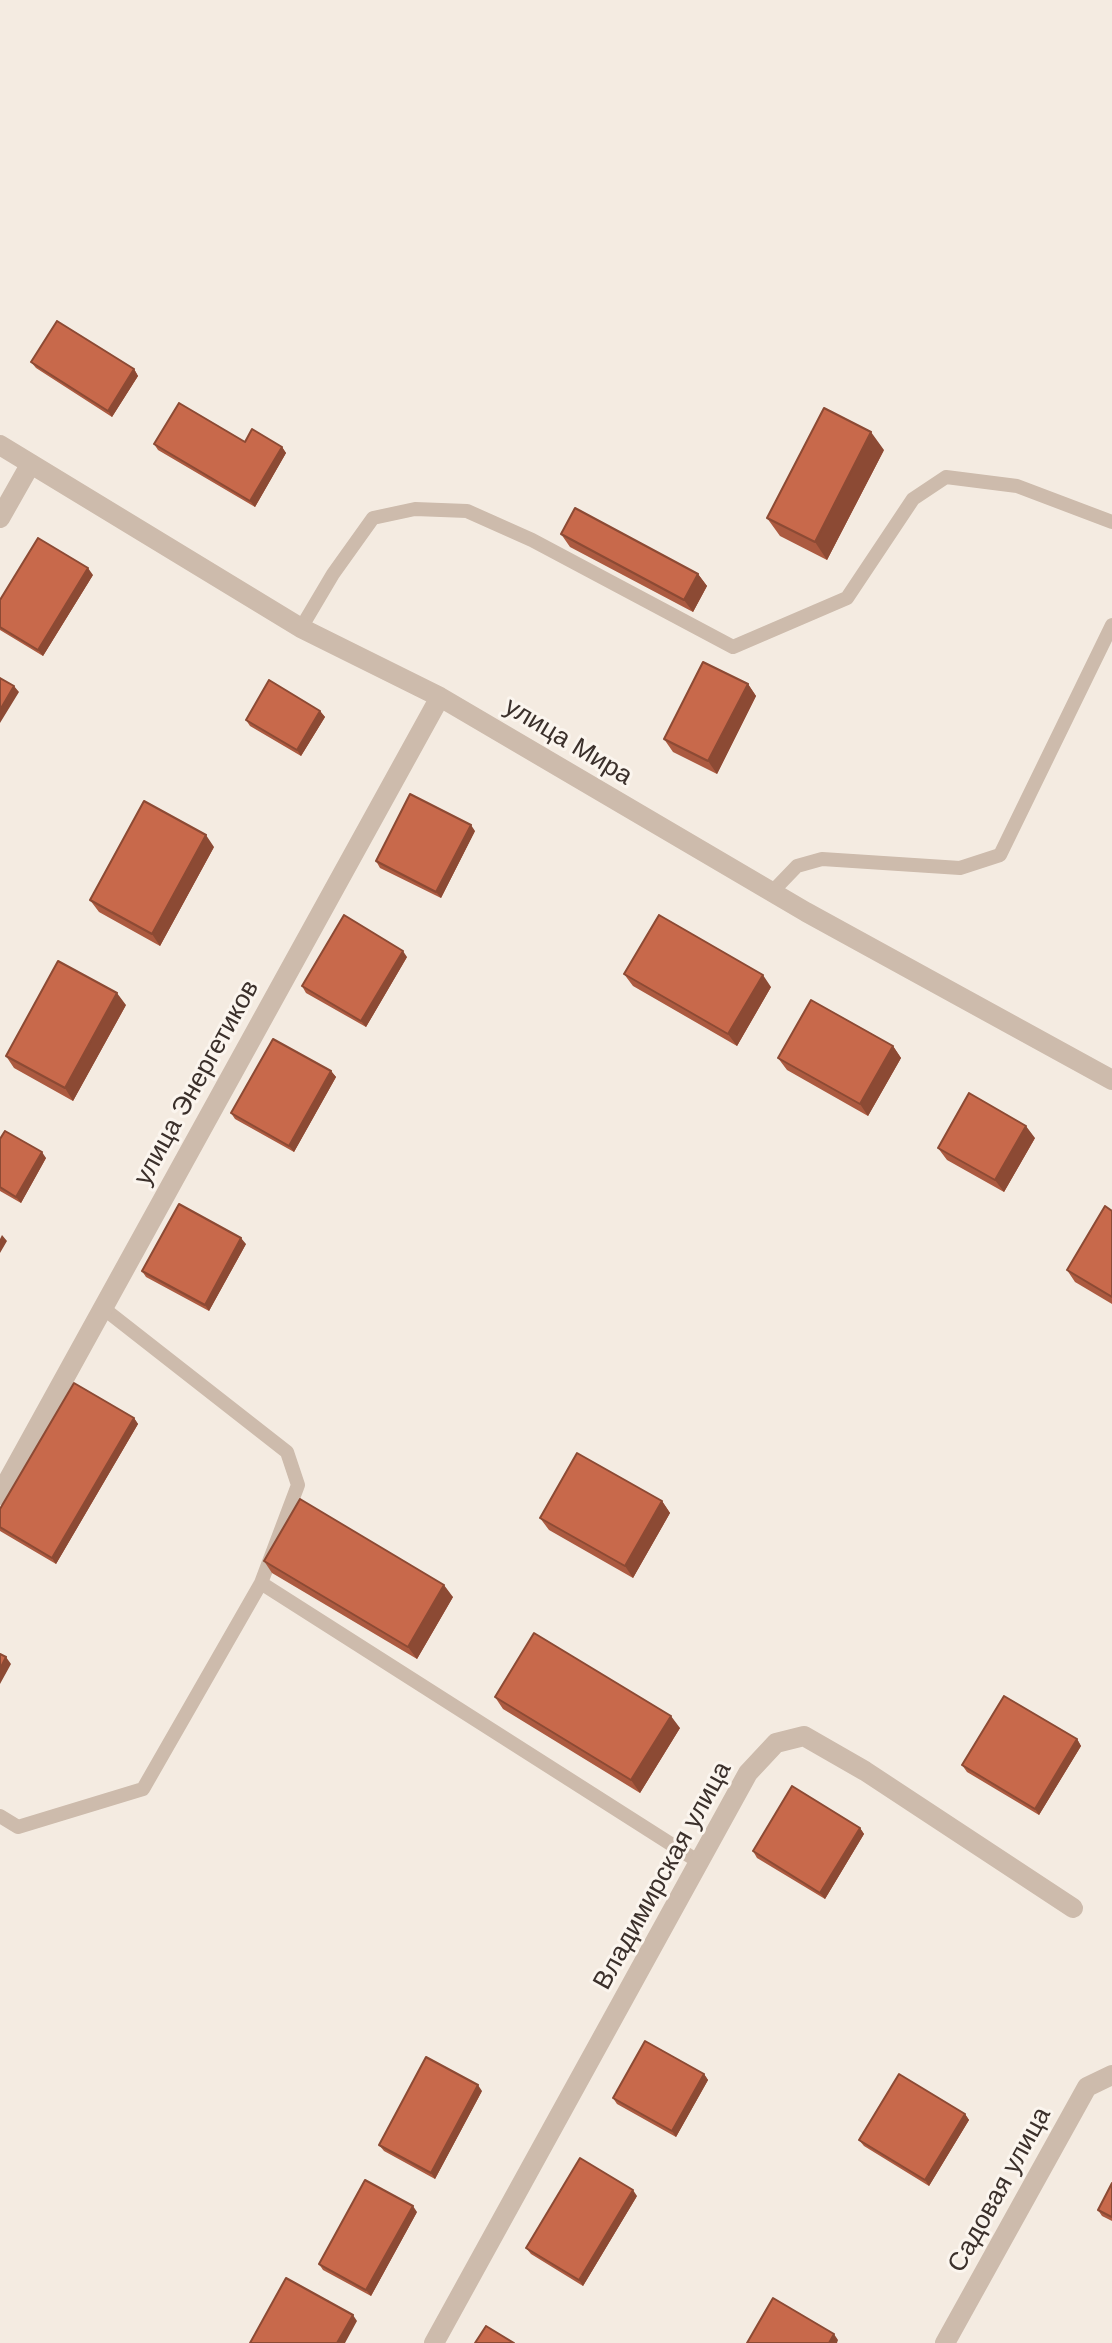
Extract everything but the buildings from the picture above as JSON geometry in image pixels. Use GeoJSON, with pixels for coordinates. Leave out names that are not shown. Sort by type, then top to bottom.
{"type":"FeatureCollection","features":[{"type":"Feature","properties":{"kind":"street","name":"улица Мира"},"geometry":{"type":"LineString","coordinates":[[0,445],[301,628],[440,697],[772,892],[1112,1080]]}},
{"type":"Feature","properties":{"kind":"street"},"geometry":{"type":"LineString","coordinates":[[0,518],[30,465]]}},
{"type":"Feature","properties":{"kind":"street","name":"улица Энергетиков"},"geometry":{"type":"LineString","coordinates":[[0,1495],[440,697]]}},
{"type":"Feature","properties":{"kind":"street","name":"Владимирская улица"},"geometry":{"type":"LineString","coordinates":[[434,2343],[748,1773],[776,1743],[804,1736],[865,1771],[1073,1908]]}},
{"type":"Feature","properties":{"kind":"street","name":"Садовая улица"},"geometry":{"type":"LineString","coordinates":[[945,2343],[1087,2087],[1112,2075]]}},
{"type":"Feature","properties":{"kind":"lane"},"geometry":{"type":"LineString","coordinates":[[301,628],[333,574],[373,518],[415,509],[467,511],[532,540],[733,647],[847,598],[913,499],[946,477],[1017,486],[1112,522]]}},
{"type":"Feature","properties":{"kind":"lane"},"geometry":{"type":"LineString","coordinates":[[772,892],[797,866],[822,859],[960,868],[1000,855],[1112,625]]}},
{"type":"Feature","properties":{"kind":"lane"},"geometry":{"type":"LineString","coordinates":[[0,1816],[18,1827],[143,1789],[261,1583],[298,1485],[287,1452],[103,1308]]}},
{"type":"Feature","properties":{"kind":"lane"},"geometry":{"type":"LineString","coordinates":[[261,1583],[699,1862]]}}]}
